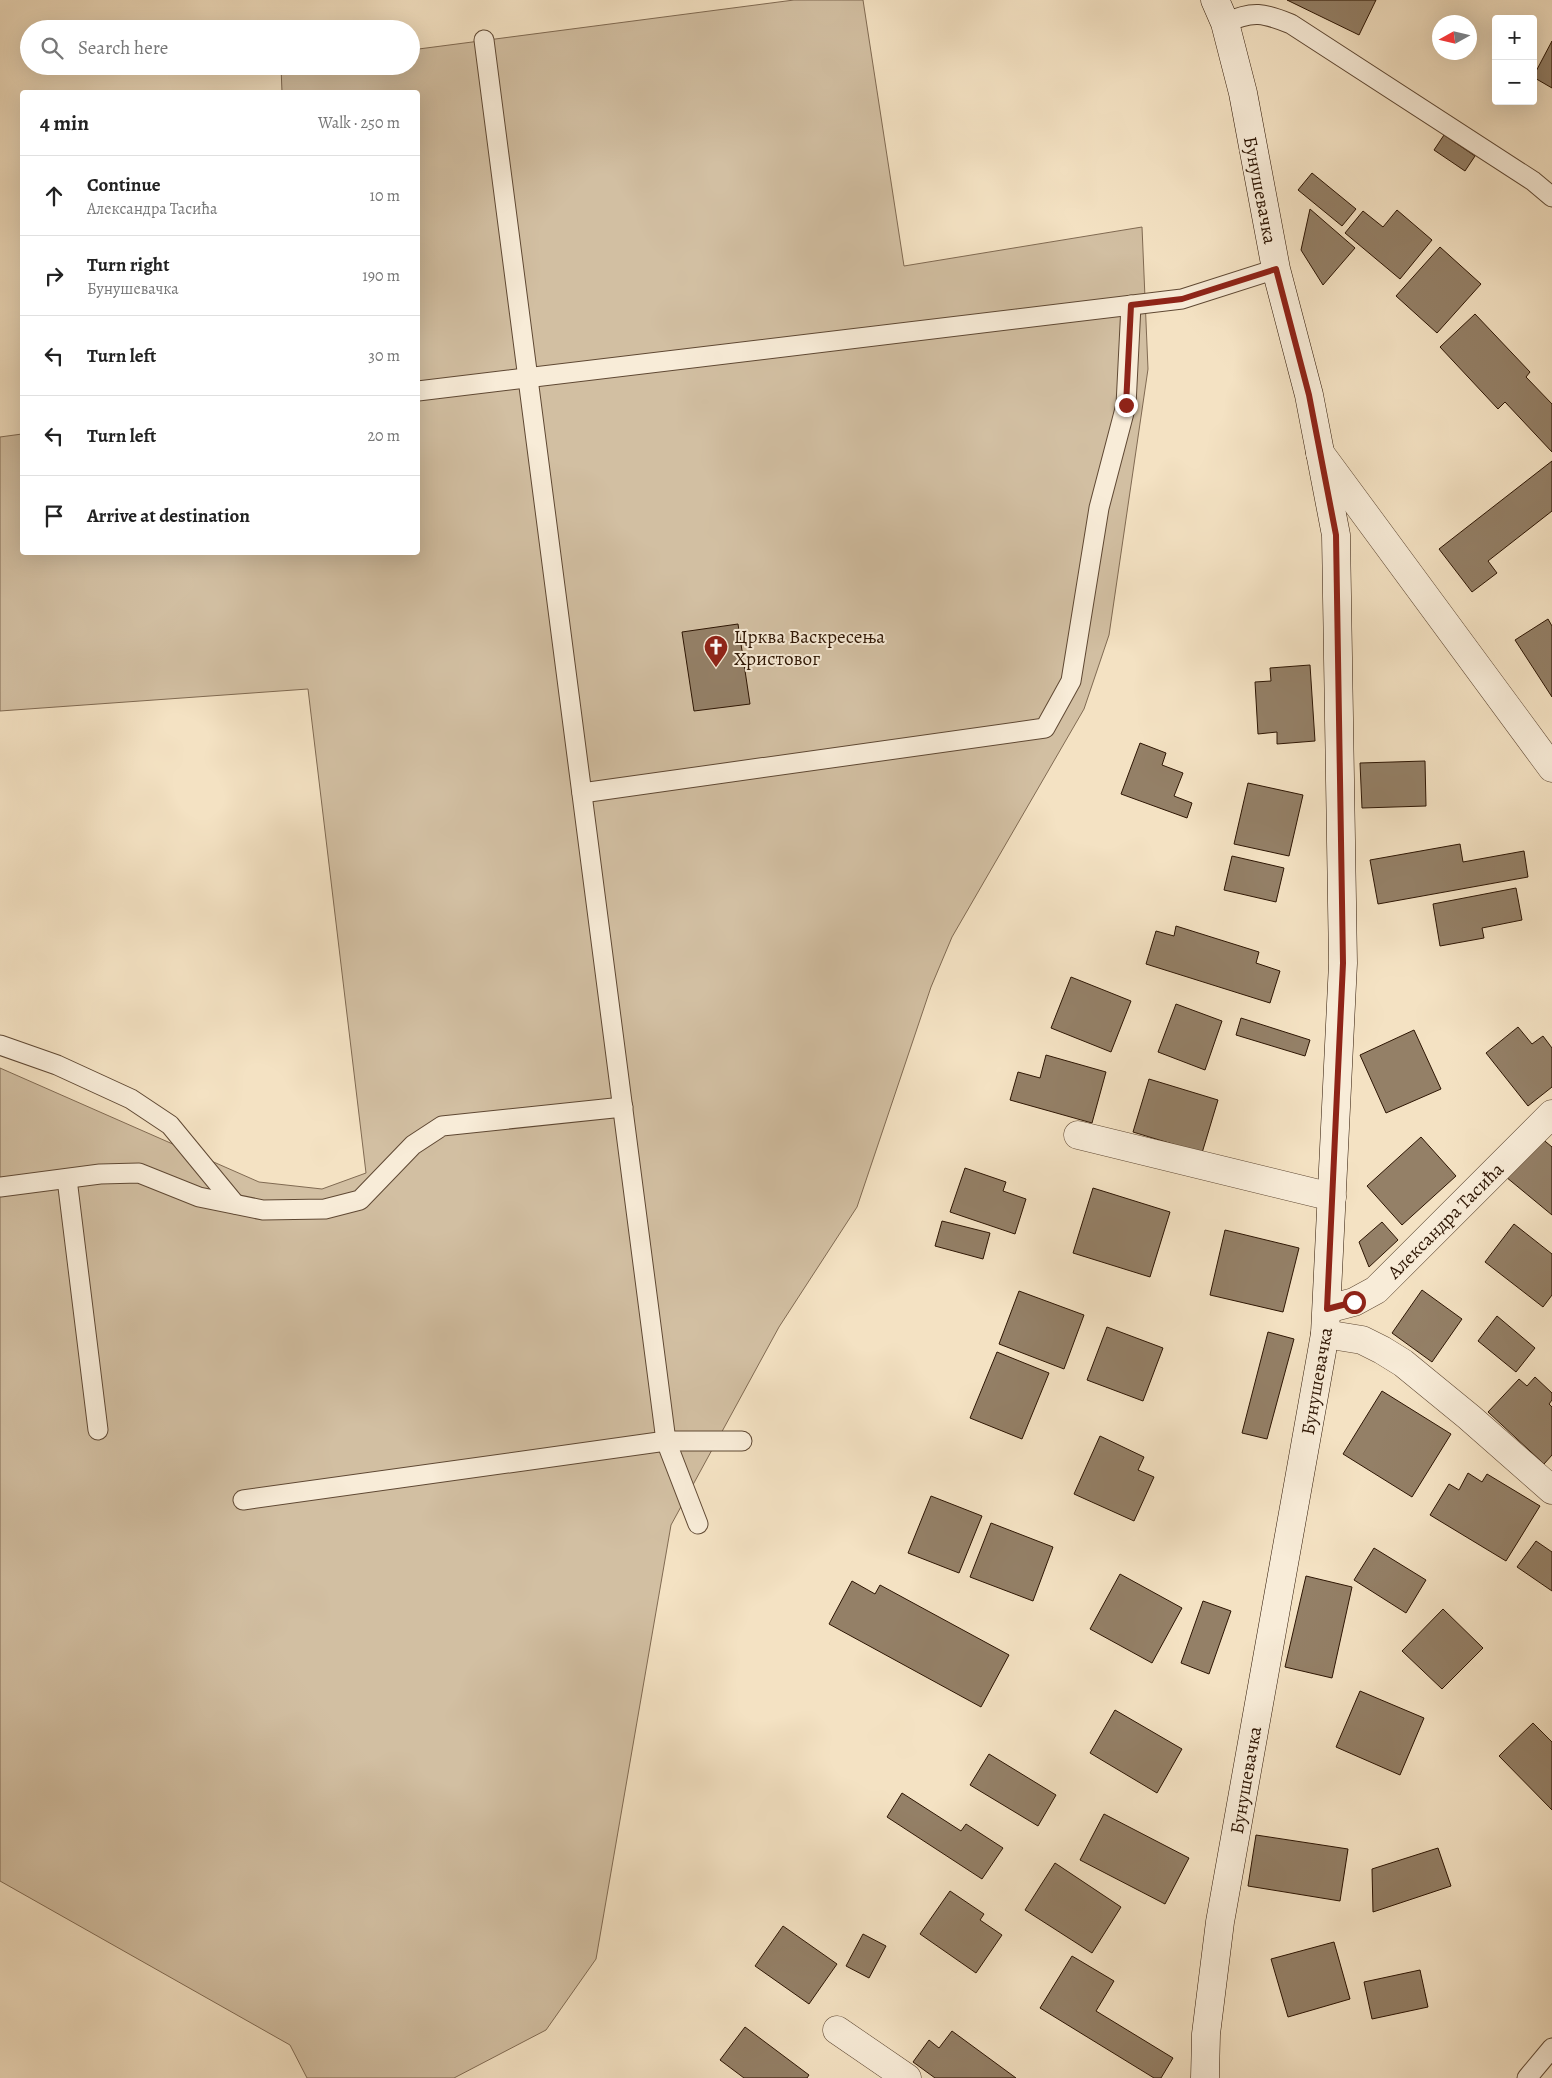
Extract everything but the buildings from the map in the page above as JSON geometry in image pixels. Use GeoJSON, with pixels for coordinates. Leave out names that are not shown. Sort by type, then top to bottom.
{"type":"FeatureCollection","features":[{"type":"Feature","properties":{"kind":"street","name":"Бунушевачка"},"geometry":{"type":"LineString","coordinates":[[1205,2078],[1206,2034],[1220,1922],[1326,1321],[1343,963],[1336,535],[1309,395],[1276,269],[1243,93],[1220,12]]}},
{"type":"Feature","properties":{"kind":"street"},"geometry":{"type":"LineString","coordinates":[[1320,453],[1552,768]]}},
{"type":"Feature","properties":{"kind":"street","name":"Александра Тасића"},"geometry":{"type":"LineString","coordinates":[[1326,1321],[1376,1290],[1552,1114]]}},
{"type":"Feature","properties":{"kind":"street"},"geometry":{"type":"LineString","coordinates":[[1078,1135],[1332,1197]]}},
{"type":"Feature","properties":{"kind":"street"},"geometry":{"type":"LineString","coordinates":[[1326,1321],[1403,1363],[1469,1417],[1552,1490]]}},
{"type":"Feature","properties":{"kind":"street"},"geometry":{"type":"LineString","coordinates":[[837,2030],[908,2078]]}},
{"type":"Feature","properties":{"kind":"lane"},"geometry":{"type":"LineString","coordinates":[[1220,12],[1268,15],[1291,24],[1533,182],[1552,197]]}},
{"type":"Feature","properties":{"kind":"lane"},"geometry":{"type":"LineString","coordinates":[[484,40],[666,1441],[698,1524]]}},
{"type":"Feature","properties":{"kind":"lane"},"geometry":{"type":"LineString","coordinates":[[420,392],[528,377],[1182,299],[1276,269]]}},
{"type":"Feature","properties":{"kind":"lane"},"geometry":{"type":"LineString","coordinates":[[582,794],[1046,728],[1071,681],[1099,508],[1126,405],[1131,305]]}},
{"type":"Feature","properties":{"kind":"lane"},"geometry":{"type":"LineString","coordinates":[[0,1045],[57,1065],[139,1104],[170,1125],[235,1204]]}},
{"type":"Feature","properties":{"kind":"lane"},"geometry":{"type":"LineString","coordinates":[[0,1187],[67,1178],[139,1173],[199,1197],[263,1210],[325,1210],[360,1200],[413,1145],[442,1126],[623,1107]]}},
{"type":"Feature","properties":{"kind":"lane"},"geometry":{"type":"LineString","coordinates":[[67,1178],[98,1430]]}},
{"type":"Feature","properties":{"kind":"lane"},"geometry":{"type":"LineString","coordinates":[[243,1500],[666,1441],[742,1441]]}},
{"type":"Feature","properties":{"kind":"lane"},"geometry":{"type":"LineString","coordinates":[[1527,2078],[1552,2048]]}},
{"type":"Feature","properties":{"kind":"shaded area"},"geometry":{"type":"Polygon","coordinates":[[[794,0],[863,0],[904,266],[1142,227],[1148,369],[1109,635],[1084,709],[952,937],[931,987],[857,1207],[779,1327],[671,1525],[596,1959],[546,2030],[454,2078],[307,2078],[290,2045],[0,1881],[0,1068],[259,1182],[322,1189],[366,1173],[308,689],[0,711],[0,437],[20,434],[20,555],[420,555],[420,90],[282,90],[281,75],[420,75],[420,49],[794,0]]]}},
{"type":"Feature","properties":{"kind":"place","name":"Црква Васкресења Христовог"},"geometry":{"type":"Point","coordinates":[716,668]}},
{"type":"Feature","properties":{"kind":"route"},"geometry":{"type":"LineString","coordinates":[[1126,405],[1131,305],[1182,299],[1276,269],[1309,395],[1336,535],[1343,963],[1327,1309],[1354,1302]]}}]}
